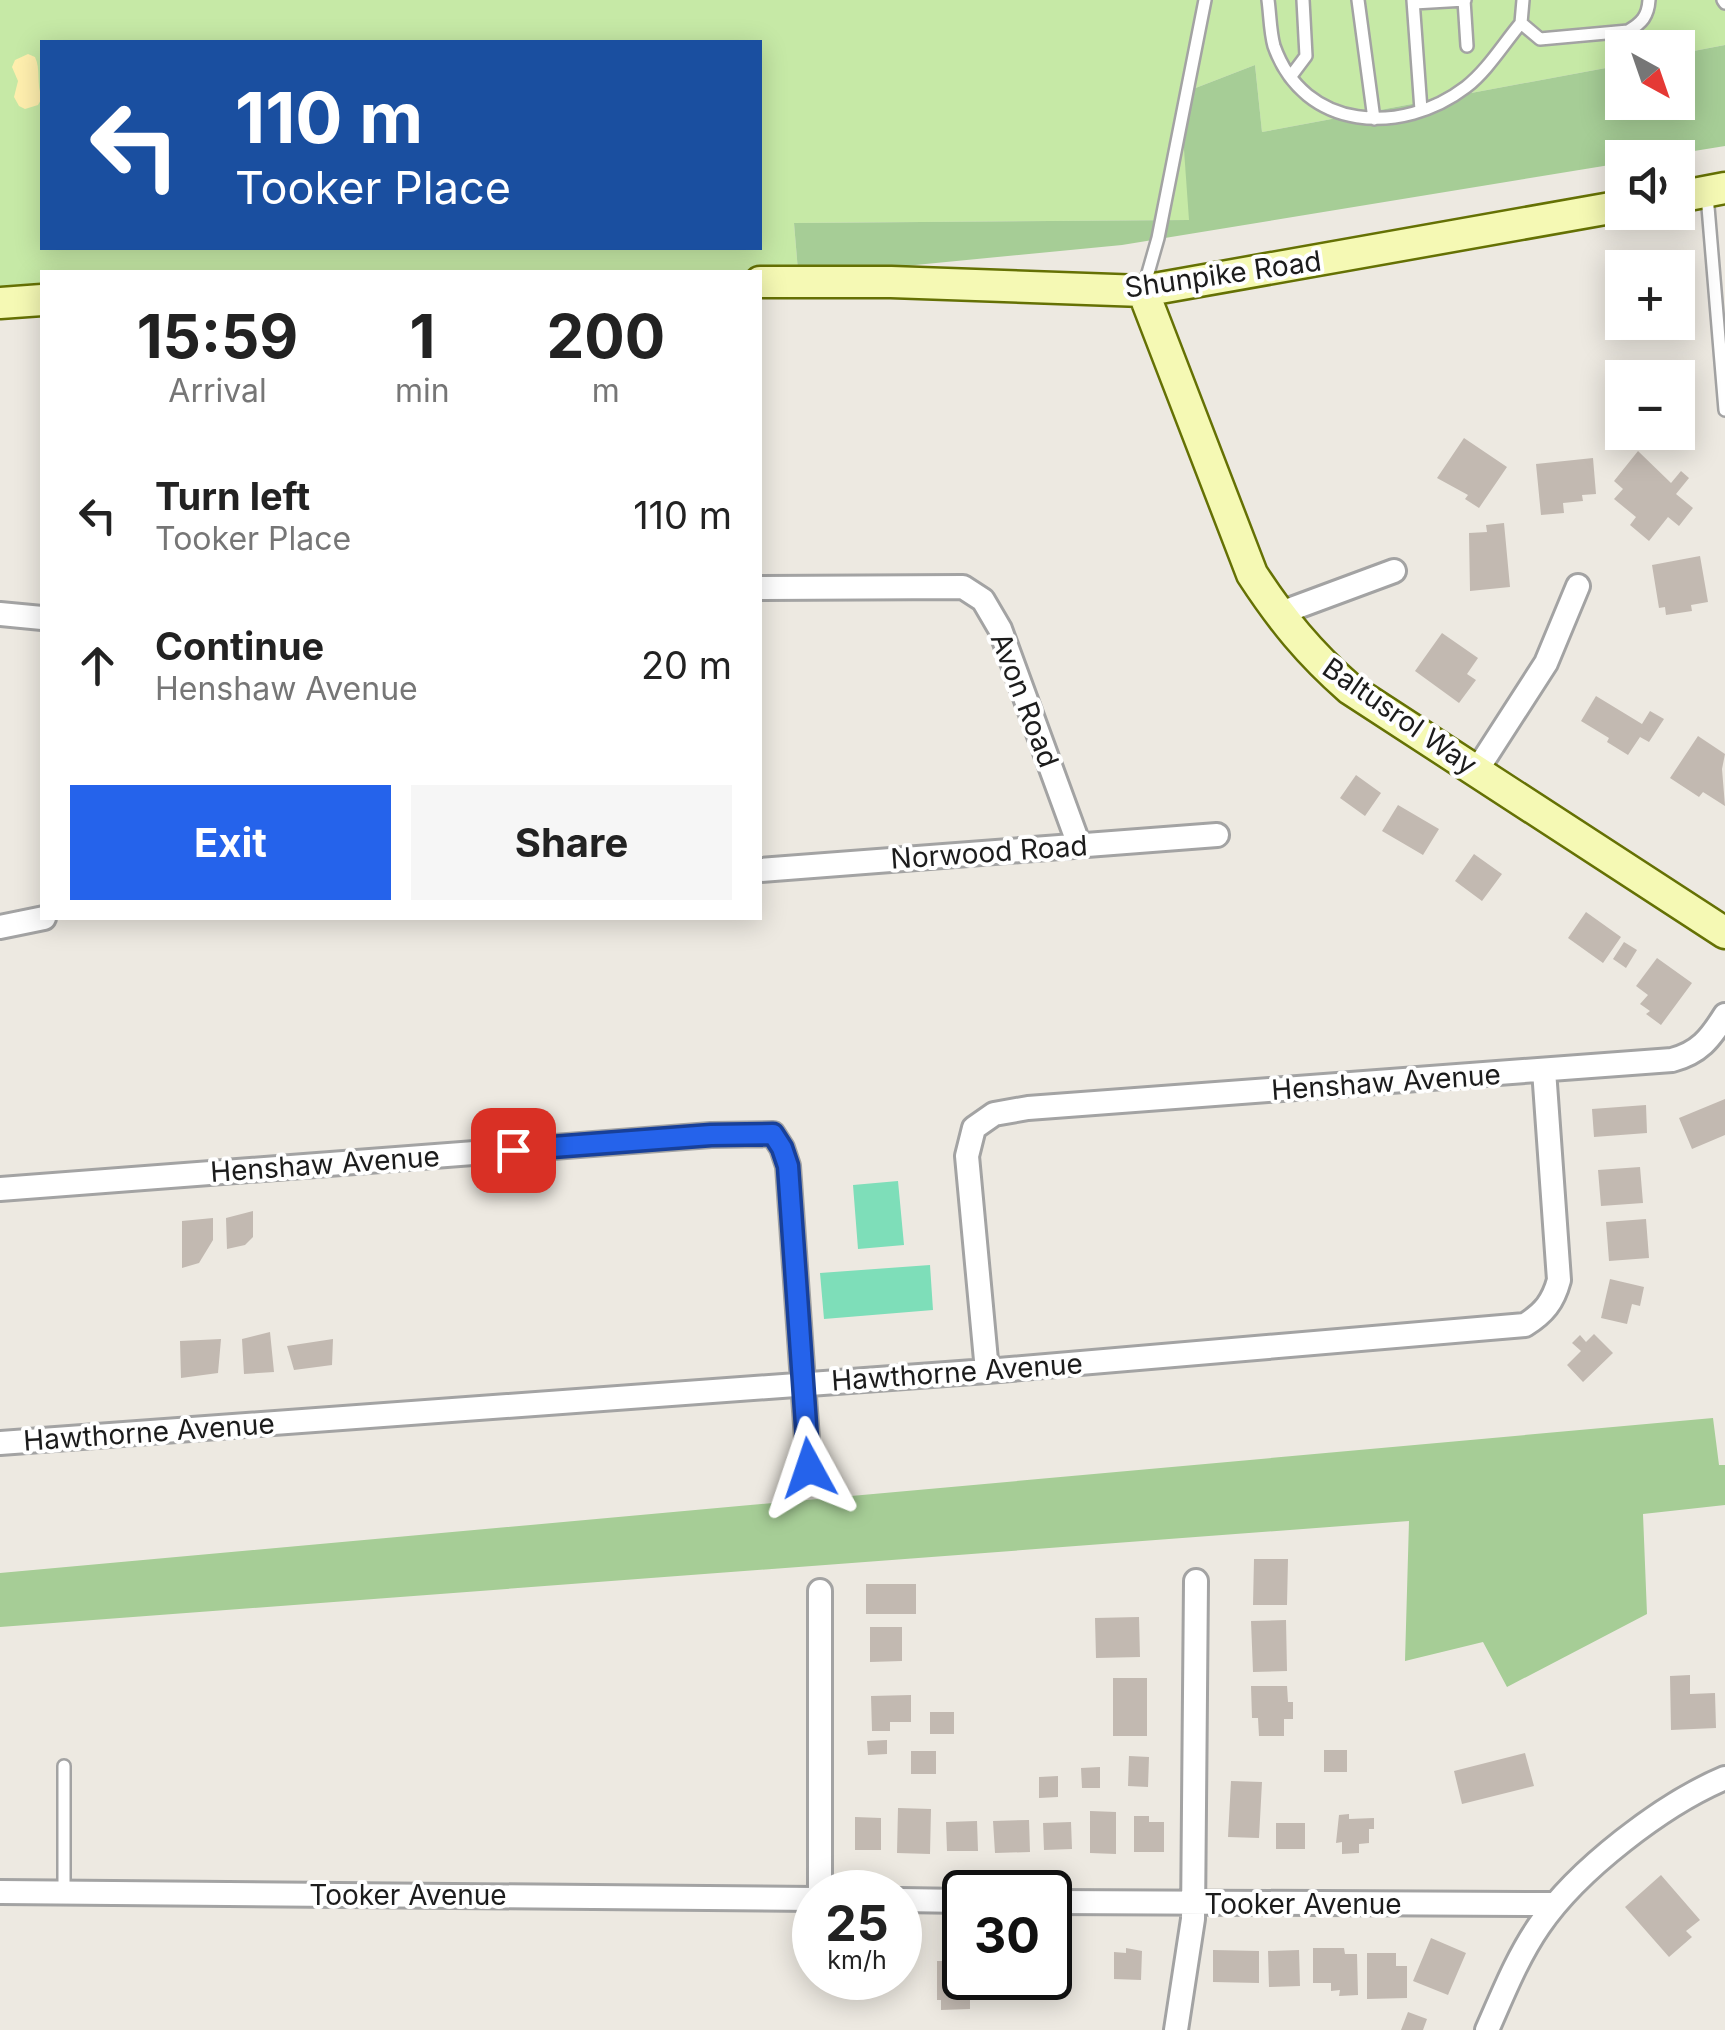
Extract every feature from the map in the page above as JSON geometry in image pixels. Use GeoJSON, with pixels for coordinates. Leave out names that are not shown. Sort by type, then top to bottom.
{"type":"FeatureCollection","features":[{"type":"Feature","properties":{"kind":"street","name":"Shunpike Road"},"geometry":{"type":"LineString","coordinates":[[762,282],[891,282],[1143,292],[1605,209]]}},
{"type":"Feature","properties":{"kind":"street","name":"Baltusrol Way"},"geometry":{"type":"LineString","coordinates":[[1143,292],[1252,574],[1310,653],[1350,689],[1725,932]]}},
{"type":"Feature","properties":{"kind":"street"},"geometry":{"type":"LineString","coordinates":[[0,303],[40,300]]}},
{"type":"Feature","properties":{"kind":"street"},"geometry":{"type":"LineString","coordinates":[[1278,614],[1394,571]]}},
{"type":"Feature","properties":{"kind":"street"},"geometry":{"type":"LineString","coordinates":[[1477,770],[1546,663],[1578,586]]}},
{"type":"Feature","properties":{"kind":"street","name":"Avon Road"},"geometry":{"type":"LineString","coordinates":[[762,588],[963,587],[983,600],[1000,629],[1080,845]]}},
{"type":"Feature","properties":{"kind":"street"},"geometry":{"type":"LineString","coordinates":[[0,614],[40,618]]}},
{"type":"Feature","properties":{"kind":"street","name":"Norwood Road"},"geometry":{"type":"LineString","coordinates":[[762,870],[1217,835]]}},
{"type":"Feature","properties":{"kind":"street"},"geometry":{"type":"LineString","coordinates":[[0,927],[40,919]]}},
{"type":"Feature","properties":{"kind":"street","name":"Henshaw Avenue"},"geometry":{"type":"LineString","coordinates":[[988,1371],[967,1156],[968,1140],[979,1122],[994,1114],[1028,1108],[1672,1060],[1692,1055],[1710,1040],[1725,1016]]}},
{"type":"Feature","properties":{"kind":"street","name":"Hawthorne Avenue"},"geometry":{"type":"LineString","coordinates":[[0,1443],[988,1371],[1525,1325],[1542,1314],[1554,1299],[1559,1280],[1544,1070]]}},
{"type":"Feature","properties":{"kind":"street","name":"Henshaw Avenue"},"geometry":{"type":"LineString","coordinates":[[0,1189],[711,1135],[773,1134],[788,1166],[801,1382]]}},
{"type":"Feature","properties":{"kind":"street"},"geometry":{"type":"LineString","coordinates":[[801,1382],[809,1468]]}},
{"type":"Feature","properties":{"kind":"street"},"geometry":{"type":"LineString","coordinates":[[1176,2030],[1194,1904],[1196,1581]]}},
{"type":"Feature","properties":{"kind":"street"},"geometry":{"type":"LineString","coordinates":[[820,1591],[820,1870]]}},
{"type":"Feature","properties":{"kind":"street"},"geometry":{"type":"LineString","coordinates":[[1487,2030],[1520,1957],[1555,1904],[1657,1814],[1691,1792],[1725,1778]]}},
{"type":"Feature","properties":{"kind":"street","name":"Tooker Avenue"},"geometry":{"type":"LineString","coordinates":[[0,1892],[792,1899]]}},
{"type":"Feature","properties":{"kind":"street","name":"Tooker Avenue"},"geometry":{"type":"LineString","coordinates":[[1072,1902],[1555,1904]]}},
{"type":"Feature","properties":{"kind":"lane"},"geometry":{"type":"LineString","coordinates":[[1143,292],[1158,238],[1205,0]]}},
{"type":"Feature","properties":{"kind":"lane"},"geometry":{"type":"LineString","coordinates":[[1268,0],[1274,45],[1291,76],[1321,106],[1350,118],[1374,120],[1421,110],[1469,86],[1522,23],[1523,0]]}},
{"type":"Feature","properties":{"kind":"lane"},"geometry":{"type":"LineString","coordinates":[[1291,76],[1306,56],[1302,0]]}},
{"type":"Feature","properties":{"kind":"lane"},"geometry":{"type":"LineString","coordinates":[[1358,0],[1374,120]]}},
{"type":"Feature","properties":{"kind":"lane"},"geometry":{"type":"LineString","coordinates":[[1421,110],[1413,1],[1464,0],[1467,46]]}},
{"type":"Feature","properties":{"kind":"lane"},"geometry":{"type":"LineString","coordinates":[[1522,23],[1540,39],[1628,31],[1640,24],[1649,0]]}},
{"type":"Feature","properties":{"kind":"lane"},"geometry":{"type":"LineString","coordinates":[[1703,192],[1725,410]]}},
{"type":"Feature","properties":{"kind":"lane"},"geometry":{"type":"LineString","coordinates":[[64,1766],[64,1893]]}},
{"type":"Feature","properties":{"kind":"green space"},"geometry":{"type":"Polygon","coordinates":[[[0,0],[1725,0],[1725,45],[1695,51],[1695,30],[1605,30],[1605,68],[1262,132],[1255,65],[1180,94],[1190,220],[794,223],[798,271],[40,270],[40,288],[0,290],[0,0]]]}},
{"type":"Feature","properties":{"kind":"green space"},"geometry":{"type":"Polygon","coordinates":[[[1725,45],[1725,146],[1695,151],[1695,140],[1605,140],[1605,166],[1122,245],[905,266],[798,271],[794,223],[1189,220],[1180,94],[1255,65],[1262,132],[1605,68],[1605,120],[1695,120],[1695,51],[1725,45]]]}},
{"type":"Feature","properties":{"kind":"green space"},"geometry":{"type":"Polygon","coordinates":[[[898,1181],[904,1245],[858,1249],[853,1185],[898,1181]]]}},
{"type":"Feature","properties":{"kind":"green space"},"geometry":{"type":"Polygon","coordinates":[[[930,1265],[933,1310],[824,1319],[820,1273],[930,1265]]]}},
{"type":"Feature","properties":{"kind":"green space"},"geometry":{"type":"Polygon","coordinates":[[[1713,1418],[1719,1465],[1725,1465],[1725,1505],[1643,1514],[1647,1614],[1507,1687],[1483,1642],[1405,1661],[1409,1521],[0,1627],[0,1573],[1713,1418]]]}},
{"type":"Feature","properties":{"kind":"sand"},"geometry":{"type":"Polygon","coordinates":[[[28,54],[35,57],[38,105],[25,109],[14,97],[18,81],[12,67],[15,60],[28,54]]]}},
{"type":"Feature","properties":{"kind":"building"},"geometry":{"type":"Polygon","coordinates":[[[1464,438],[1507,467],[1479,508],[1465,499],[1468,495],[1437,478],[1464,438]]]}},
{"type":"Feature","properties":{"kind":"building"},"geometry":{"type":"Polygon","coordinates":[[[1638,451],[1671,483],[1681,471],[1689,478],[1676,494],[1693,508],[1679,526],[1668,517],[1649,541],[1630,525],[1636,517],[1614,499],[1623,489],[1614,481],[1638,451]]]}},
{"type":"Feature","properties":{"kind":"building"},"geometry":{"type":"Polygon","coordinates":[[[1593,458],[1596,494],[1582,495],[1583,501],[1563,503],[1564,513],[1541,515],[1536,464],[1593,458]]]}},
{"type":"Feature","properties":{"kind":"building"},"geometry":{"type":"Polygon","coordinates":[[[1504,523],[1510,587],[1470,591],[1469,533],[1487,532],[1486,525],[1504,523]]]}},
{"type":"Feature","properties":{"kind":"building"},"geometry":{"type":"Polygon","coordinates":[[[1700,556],[1708,602],[1691,605],[1692,611],[1666,615],[1665,607],[1659,608],[1652,565],[1700,556]]]}},
{"type":"Feature","properties":{"kind":"building"},"geometry":{"type":"Polygon","coordinates":[[[1442,633],[1478,658],[1467,674],[1476,680],[1459,703],[1415,671],[1442,633]]]}},
{"type":"Feature","properties":{"kind":"building"},"geometry":{"type":"Polygon","coordinates":[[[1596,696],[1642,724],[1650,711],[1664,719],[1649,742],[1640,737],[1628,755],[1581,721],[1596,696]]]}},
{"type":"Feature","properties":{"kind":"building"},"geometry":{"type":"Polygon","coordinates":[[[1698,736],[1725,754],[1725,806],[1703,792],[1699,797],[1670,778],[1698,736]]]}},
{"type":"Feature","properties":{"kind":"building"},"geometry":{"type":"Polygon","coordinates":[[[1356,775],[1381,793],[1365,816],[1340,798],[1356,775]]]}},
{"type":"Feature","properties":{"kind":"building"},"geometry":{"type":"Polygon","coordinates":[[[1398,805],[1439,829],[1423,855],[1382,831],[1398,805]]]}},
{"type":"Feature","properties":{"kind":"building"},"geometry":{"type":"Polygon","coordinates":[[[1474,854],[1502,874],[1482,901],[1455,881],[1474,854]]]}},
{"type":"Feature","properties":{"kind":"building"},"geometry":{"type":"Polygon","coordinates":[[[1586,912],[1621,937],[1603,963],[1568,938],[1586,912]]]}},
{"type":"Feature","properties":{"kind":"building"},"geometry":{"type":"Polygon","coordinates":[[[1624,942],[1637,950],[1626,968],[1613,959],[1624,942]]]}},
{"type":"Feature","properties":{"kind":"building"},"geometry":{"type":"Polygon","coordinates":[[[1657,958],[1692,983],[1661,1025],[1646,1014],[1650,1011],[1640,1004],[1648,995],[1636,986],[1657,958]]]}},
{"type":"Feature","properties":{"kind":"building"},"geometry":{"type":"Polygon","coordinates":[[[1725,1099],[1725,1135],[1692,1149],[1679,1118],[1725,1099]]]}},
{"type":"Feature","properties":{"kind":"building"},"geometry":{"type":"Polygon","coordinates":[[[1646,1105],[1647,1133],[1594,1137],[1592,1109],[1646,1105]]]}},
{"type":"Feature","properties":{"kind":"building"},"geometry":{"type":"Polygon","coordinates":[[[1640,1167],[1643,1203],[1601,1206],[1598,1170],[1640,1167]]]}},
{"type":"Feature","properties":{"kind":"building"},"geometry":{"type":"Polygon","coordinates":[[[253,1211],[253,1237],[245,1245],[227,1249],[226,1218],[253,1211]]]}},
{"type":"Feature","properties":{"kind":"building"},"geometry":{"type":"Polygon","coordinates":[[[213,1218],[213,1240],[199,1263],[182,1268],[182,1221],[213,1218]]]}},
{"type":"Feature","properties":{"kind":"building"},"geometry":{"type":"Polygon","coordinates":[[[1646,1219],[1649,1258],[1609,1261],[1606,1222],[1646,1219]]]}},
{"type":"Feature","properties":{"kind":"building"},"geometry":{"type":"Polygon","coordinates":[[[1610,1279],[1644,1287],[1640,1306],[1632,1304],[1627,1324],[1601,1318],[1610,1279]]]}},
{"type":"Feature","properties":{"kind":"building"},"geometry":{"type":"Polygon","coordinates":[[[270,1332],[274,1372],[244,1374],[242,1339],[270,1332]]]}},
{"type":"Feature","properties":{"kind":"building"},"geometry":{"type":"Polygon","coordinates":[[[1594,1334],[1613,1353],[1583,1382],[1567,1365],[1581,1351],[1572,1343],[1580,1335],[1586,1342],[1594,1334]]]}},
{"type":"Feature","properties":{"kind":"building"},"geometry":{"type":"Polygon","coordinates":[[[221,1339],[218,1373],[181,1378],[180,1341],[221,1339]]]}},
{"type":"Feature","properties":{"kind":"building"},"geometry":{"type":"Polygon","coordinates":[[[333,1339],[332,1365],[294,1370],[287,1346],[333,1339]]]}},
{"type":"Feature","properties":{"kind":"building"},"geometry":{"type":"Polygon","coordinates":[[[1254,1559],[1288,1559],[1287,1605],[1253,1605],[1254,1559]]]}},
{"type":"Feature","properties":{"kind":"building"},"geometry":{"type":"Polygon","coordinates":[[[866,1584],[916,1584],[916,1614],[866,1614],[866,1584]]]}},
{"type":"Feature","properties":{"kind":"building"},"geometry":{"type":"Polygon","coordinates":[[[1139,1617],[1140,1657],[1096,1658],[1095,1618],[1139,1617]]]}},
{"type":"Feature","properties":{"kind":"building"},"geometry":{"type":"Polygon","coordinates":[[[1286,1620],[1287,1671],[1253,1672],[1251,1621],[1286,1620]]]}},
{"type":"Feature","properties":{"kind":"building"},"geometry":{"type":"Polygon","coordinates":[[[870,1627],[902,1627],[902,1661],[870,1662],[870,1627]]]}},
{"type":"Feature","properties":{"kind":"building"},"geometry":{"type":"Polygon","coordinates":[[[1690,1675],[1690,1694],[1715,1693],[1716,1728],[1671,1730],[1670,1676],[1690,1675]]]}},
{"type":"Feature","properties":{"kind":"building"},"geometry":{"type":"Polygon","coordinates":[[[1113,1678],[1147,1678],[1147,1736],[1113,1736],[1113,1678]]]}},
{"type":"Feature","properties":{"kind":"building"},"geometry":{"type":"Polygon","coordinates":[[[1251,1686],[1287,1686],[1288,1702],[1293,1702],[1293,1719],[1284,1719],[1284,1736],[1259,1736],[1258,1718],[1252,1718],[1251,1686]]]}},
{"type":"Feature","properties":{"kind":"building"},"geometry":{"type":"Polygon","coordinates":[[[911,1695],[911,1722],[890,1722],[890,1731],[872,1731],[871,1696],[911,1695]]]}},
{"type":"Feature","properties":{"kind":"building"},"geometry":{"type":"Polygon","coordinates":[[[930,1712],[954,1712],[954,1734],[930,1734],[930,1712]]]}},
{"type":"Feature","properties":{"kind":"building"},"geometry":{"type":"Polygon","coordinates":[[[887,1740],[887,1754],[868,1755],[867,1741],[887,1740]]]}},
{"type":"Feature","properties":{"kind":"building"},"geometry":{"type":"Polygon","coordinates":[[[1324,1750],[1347,1750],[1347,1772],[1324,1772],[1324,1750]]]}},
{"type":"Feature","properties":{"kind":"building"},"geometry":{"type":"Polygon","coordinates":[[[911,1751],[936,1751],[936,1774],[911,1774],[911,1751]]]}},
{"type":"Feature","properties":{"kind":"building"},"geometry":{"type":"Polygon","coordinates":[[[1525,1753],[1534,1786],[1462,1804],[1454,1771],[1525,1753]]]}},
{"type":"Feature","properties":{"kind":"building"},"geometry":{"type":"Polygon","coordinates":[[[1129,1756],[1149,1757],[1148,1787],[1128,1786],[1129,1756]]]}},
{"type":"Feature","properties":{"kind":"building"},"geometry":{"type":"Polygon","coordinates":[[[1100,1767],[1100,1788],[1082,1788],[1081,1768],[1100,1767]]]}},
{"type":"Feature","properties":{"kind":"building"},"geometry":{"type":"Polygon","coordinates":[[[1058,1776],[1058,1797],[1039,1798],[1039,1777],[1058,1776]]]}},
{"type":"Feature","properties":{"kind":"building"},"geometry":{"type":"Polygon","coordinates":[[[1231,1781],[1262,1782],[1259,1838],[1228,1837],[1231,1781]]]}},
{"type":"Feature","properties":{"kind":"building"},"geometry":{"type":"Polygon","coordinates":[[[898,1808],[931,1809],[930,1854],[897,1853],[898,1808]]]}},
{"type":"Feature","properties":{"kind":"building"},"geometry":{"type":"Polygon","coordinates":[[[1090,1811],[1116,1812],[1116,1854],[1090,1853],[1090,1811]]]}},
{"type":"Feature","properties":{"kind":"building"},"geometry":{"type":"Polygon","coordinates":[[[1349,1814],[1349,1819],[1374,1818],[1374,1829],[1369,1829],[1369,1843],[1359,1844],[1359,1853],[1342,1854],[1342,1842],[1336,1843],[1339,1815],[1349,1814]]]}},
{"type":"Feature","properties":{"kind":"building"},"geometry":{"type":"Polygon","coordinates":[[[1134,1816],[1164,1822],[1164,1852],[1134,1852],[1134,1816]]]}},
{"type":"Feature","properties":{"kind":"building"},"geometry":{"type":"Polygon","coordinates":[[[855,1817],[881,1818],[881,1850],[855,1850],[855,1817]]]}},
{"type":"Feature","properties":{"kind":"building"},"geometry":{"type":"Polygon","coordinates":[[[1029,1820],[1030,1852],[995,1853],[993,1821],[1029,1820]]]}},
{"type":"Feature","properties":{"kind":"building"},"geometry":{"type":"Polygon","coordinates":[[[977,1821],[978,1851],[947,1851],[946,1822],[977,1821]]]}},
{"type":"Feature","properties":{"kind":"building"},"geometry":{"type":"Polygon","coordinates":[[[1071,1822],[1072,1849],[1044,1850],[1043,1823],[1071,1822]]]}},
{"type":"Feature","properties":{"kind":"building"},"geometry":{"type":"Polygon","coordinates":[[[1276,1823],[1305,1823],[1305,1849],[1276,1849],[1276,1823]]]}},
{"type":"Feature","properties":{"kind":"building"},"geometry":{"type":"Polygon","coordinates":[[[1661,1875],[1700,1920],[1686,1931],[1692,1937],[1669,1957],[1625,1907],[1661,1875]]]}},
{"type":"Feature","properties":{"kind":"building"},"geometry":{"type":"Polygon","coordinates":[[[1431,1938],[1466,1953],[1448,1995],[1413,1981],[1431,1938]]]}},
{"type":"Feature","properties":{"kind":"building"},"geometry":{"type":"Polygon","coordinates":[[[1126,1948],[1142,1951],[1141,1980],[1114,1979],[1114,1952],[1126,1953],[1126,1948]]]}},
{"type":"Feature","properties":{"kind":"building"},"geometry":{"type":"Polygon","coordinates":[[[1313,1948],[1344,1948],[1345,1954],[1357,1954],[1358,1995],[1339,1996],[1340,1990],[1331,1991],[1331,1983],[1313,1983],[1313,1948]]]}},
{"type":"Feature","properties":{"kind":"building"},"geometry":{"type":"Polygon","coordinates":[[[1213,1950],[1259,1951],[1259,1983],[1213,1982],[1213,1950]]]}},
{"type":"Feature","properties":{"kind":"building"},"geometry":{"type":"Polygon","coordinates":[[[1299,1950],[1300,1986],[1269,1987],[1268,1951],[1299,1950]]]}},
{"type":"Feature","properties":{"kind":"building"},"geometry":{"type":"Polygon","coordinates":[[[1367,1953],[1396,1953],[1396,1966],[1407,1966],[1407,1998],[1367,1999],[1367,1953]]]}},
{"type":"Feature","properties":{"kind":"building"},"geometry":{"type":"Polygon","coordinates":[[[937,1961],[942,1961],[942,2000],[970,2000],[970,2009],[941,2010],[941,2000],[937,2000],[937,1961]]]}},
{"type":"Feature","properties":{"kind":"building"},"geometry":{"type":"Polygon","coordinates":[[[1408,2012],[1427,2019],[1423,2030],[1401,2030],[1408,2012]]]}},
{"type":"Feature","properties":{"kind":"route"},"geometry":{"type":"LineString","coordinates":[[513,1150],[773,1134],[788,1166],[809,1468]]}}]}
